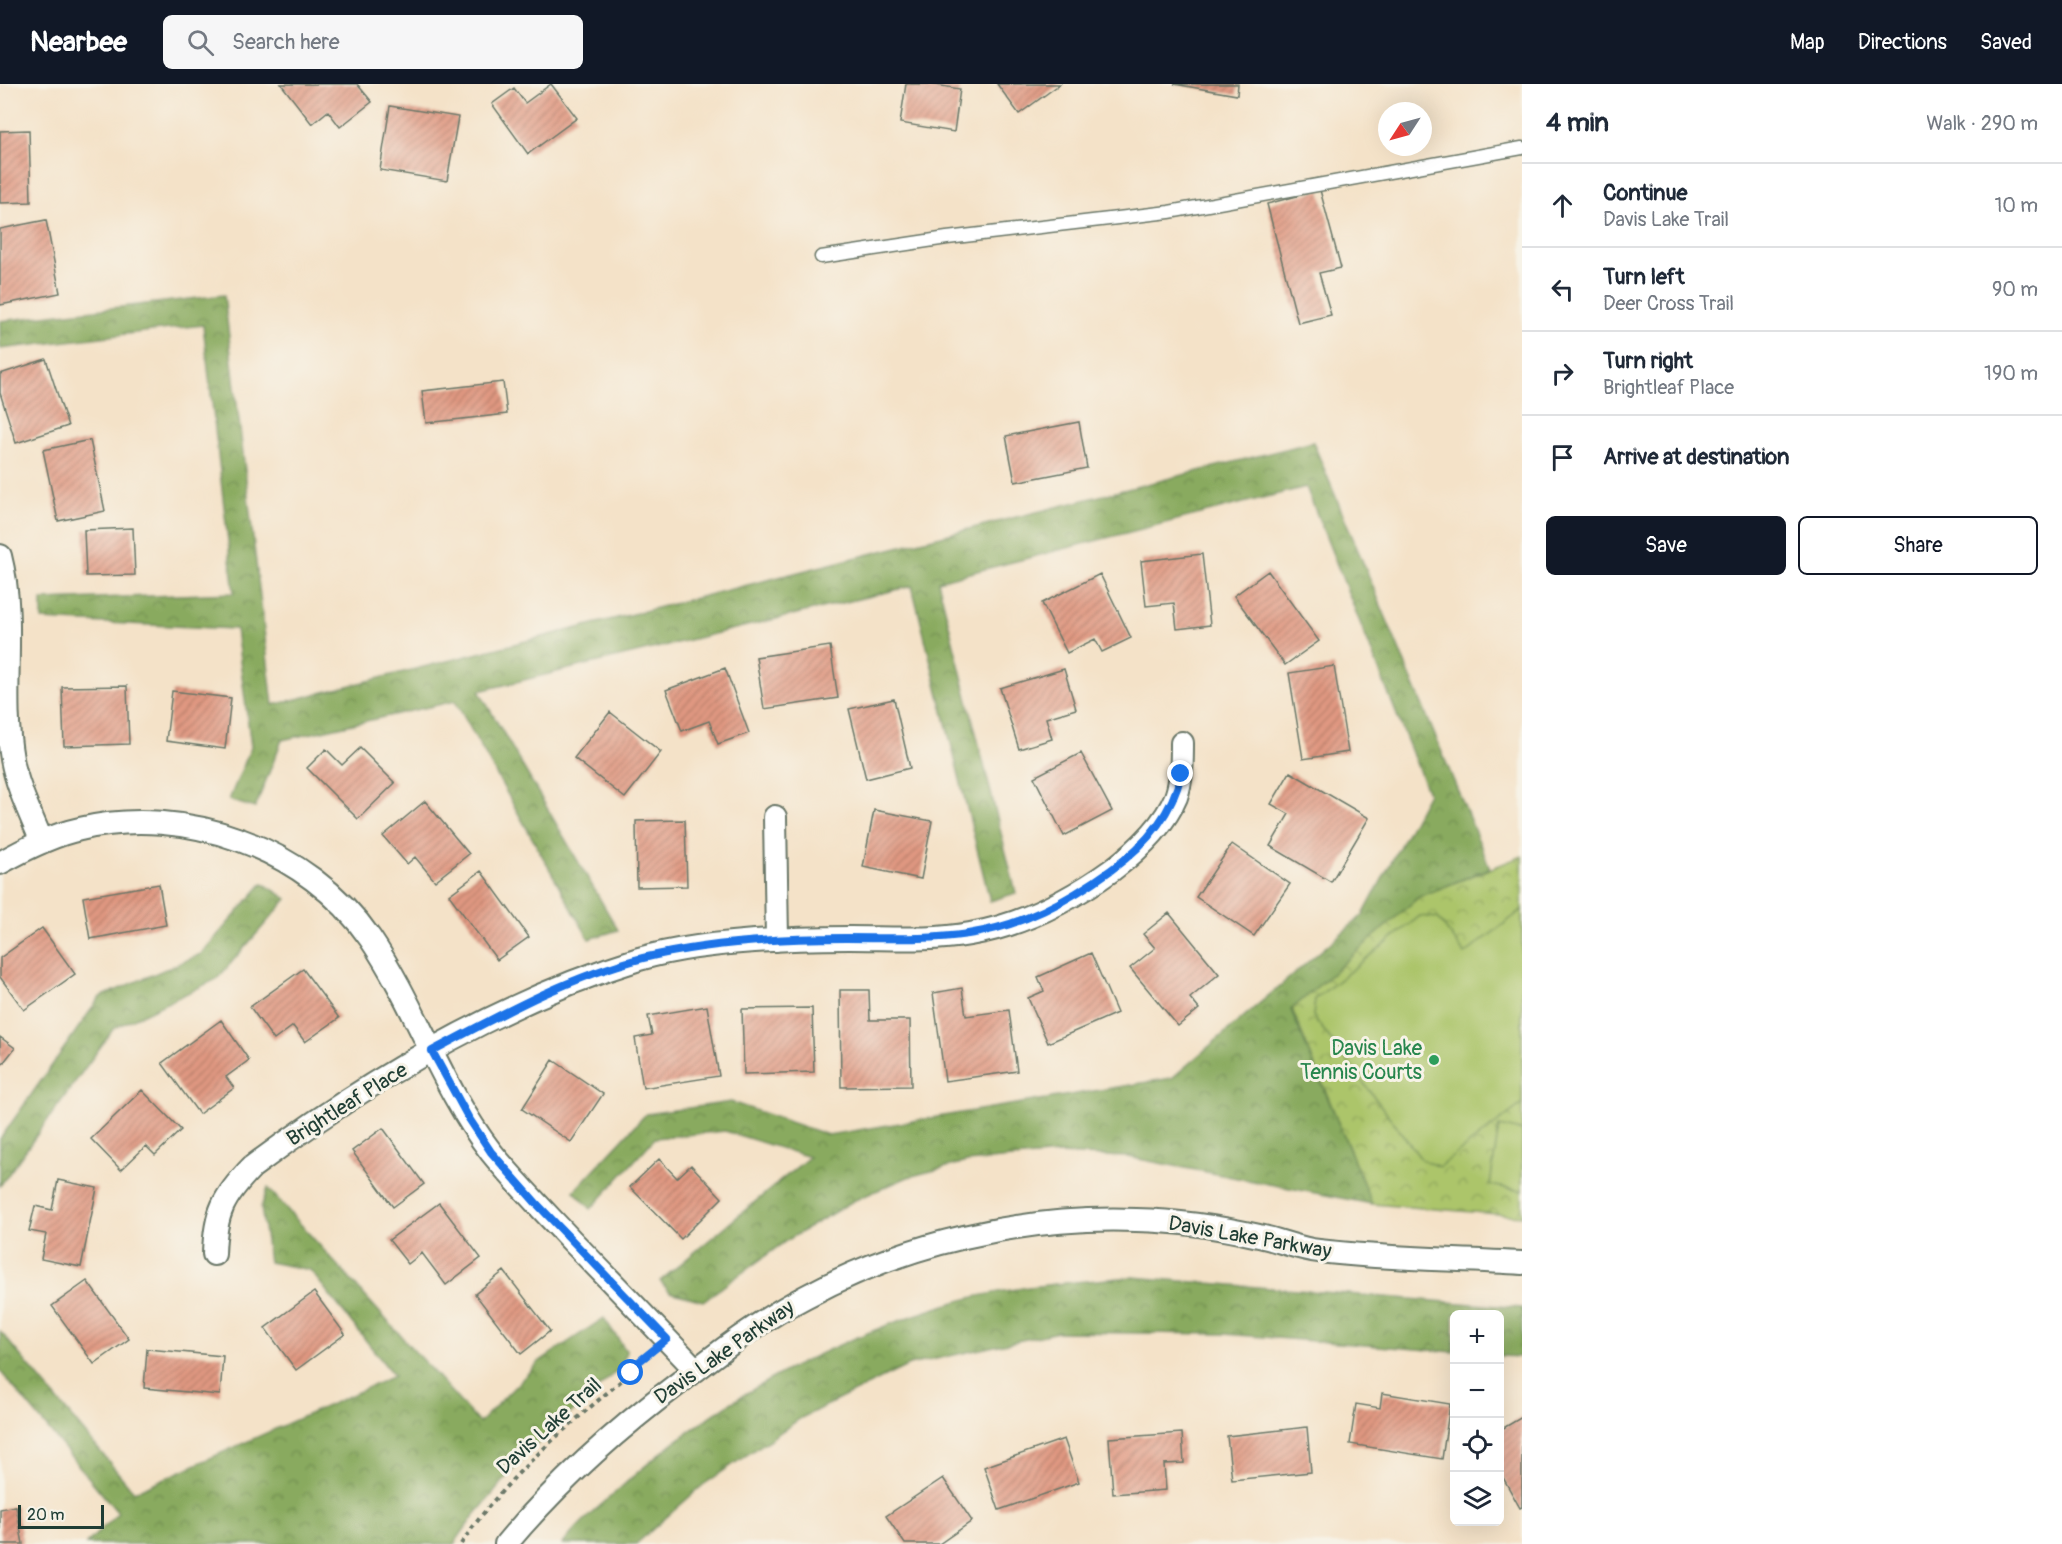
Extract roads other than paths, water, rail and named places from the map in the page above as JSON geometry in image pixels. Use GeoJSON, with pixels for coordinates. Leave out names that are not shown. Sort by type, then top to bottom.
{"type":"FeatureCollection","features":[{"type":"Feature","properties":{"kind":"street"},"geometry":{"type":"LineString","coordinates":[[0,556],[7,582],[9,615],[8,712],[12,760],[42,842]]}},
{"type":"Feature","properties":{"kind":"street","name":"Brightleaf Place"},"geometry":{"type":"LineString","coordinates":[[214,1254],[218,1213],[236,1184],[252,1167],[369,1086],[514,1007],[584,977],[643,958],[714,946],[777,939],[924,939],[970,934],[1016,922],[1057,906],[1078,894],[1122,862],[1145,842],[1163,820],[1176,796],[1181,774],[1182,743]]}},
{"type":"Feature","properties":{"kind":"street"},"geometry":{"type":"LineString","coordinates":[[775,817],[777,939]]}},
{"type":"Feature","properties":{"kind":"street"},"geometry":{"type":"LineString","coordinates":[[0,863],[42,842],[79,829],[128,822],[160,822],[209,831],[247,842],[299,870],[333,897],[368,936],[468,1117],[491,1152],[536,1203],[696,1370]]}},
{"type":"Feature","properties":{"kind":"street","name":"Davis Lake Parkway"},"geometry":{"type":"LineString","coordinates":[[506,1544],[558,1486],[605,1441],[745,1332],[795,1303],[867,1268],[932,1245],[1010,1228],[1068,1221],[1136,1220],[1205,1225],[1261,1236],[1317,1251],[1522,1263]]}},
{"type":"Feature","properties":{"kind":"lane"},"geometry":{"type":"LineString","coordinates":[[821,257],[947,238],[1169,212],[1522,148]]}},
{"type":"Feature","properties":{"kind":"place","name":"Davis Lake Tennis Courts"},"geometry":{"type":"Point","coordinates":[1434,1060]}}]}
